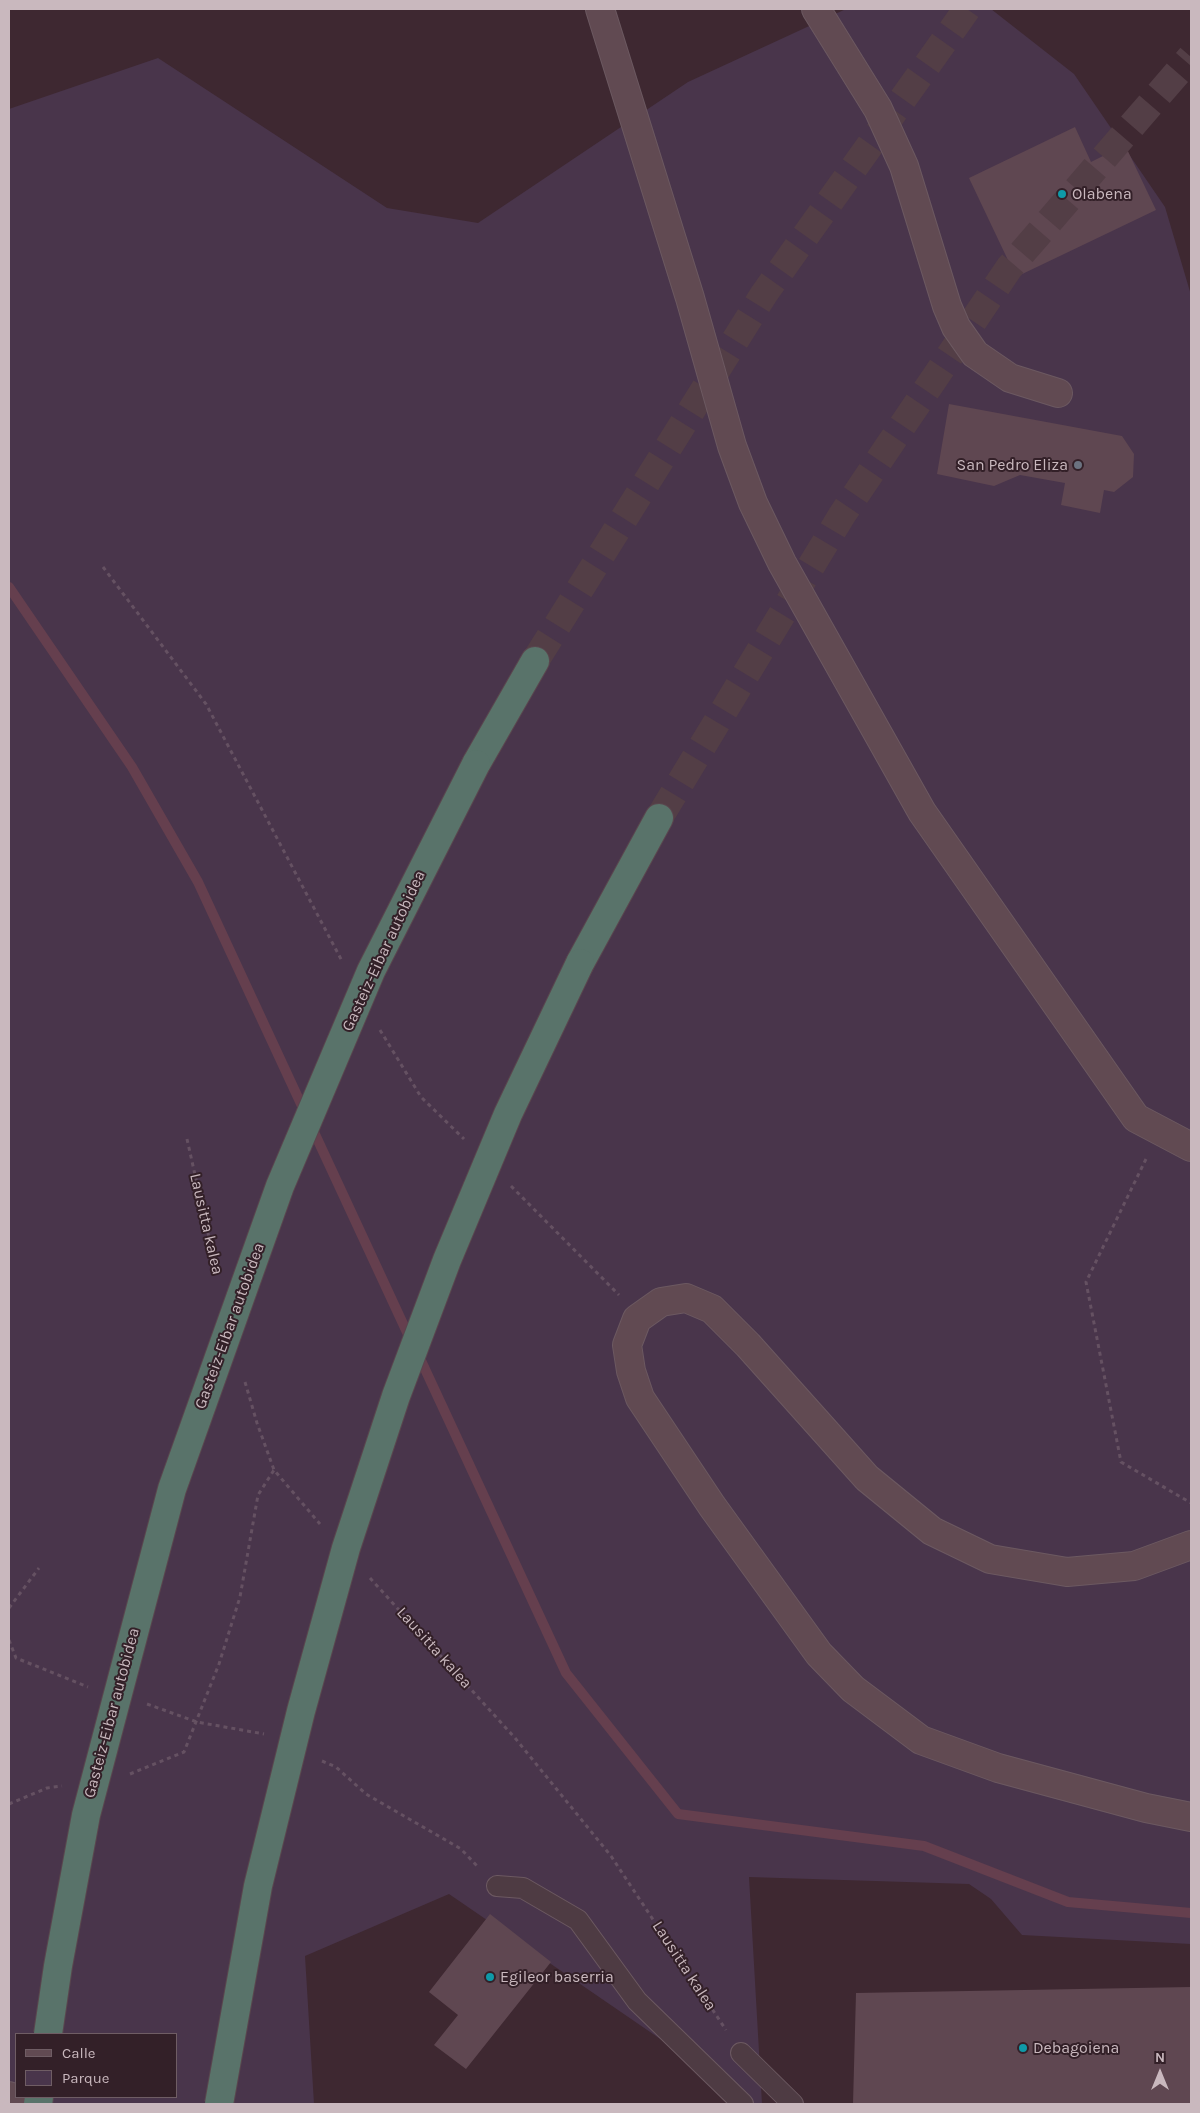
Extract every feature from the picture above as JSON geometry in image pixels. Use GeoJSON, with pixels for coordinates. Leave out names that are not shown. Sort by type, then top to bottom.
{"type":"FeatureCollection","features":[{"type":"Feature","properties":{"kind":"highway","name":"Gasteiz-Eibar autobidea"},"geometry":{"type":"LineString","coordinates":[[48,2033],[58,1966],[86,1815],[172,1489],[284,1177],[371,971],[476,764],[535,661]]}},
{"type":"Feature","properties":{"kind":"highway"},"geometry":{"type":"LineString","coordinates":[[220,2104],[258,1886],[301,1711],[346,1548],[396,1396],[447,1260],[508,1114],[580,963],[659,818]]}},
{"type":"Feature","properties":{"kind":"street"},"geometry":{"type":"LineString","coordinates":[[600,9],[690,298],[732,446],[753,503],[782,563],[922,812],[1136,1118],[1191,1147]]}},
{"type":"Feature","properties":{"kind":"street"},"geometry":{"type":"LineString","coordinates":[[816,9],[878,109],[904,166],[946,306],[956,327],[975,354],[1010,378],[1058,393]]}},
{"type":"Feature","properties":{"kind":"street"},"geometry":{"type":"LineString","coordinates":[[1191,1545],[1134,1566],[1067,1572],[990,1559],[932,1530],[867,1478],[748,1345],[712,1309],[686,1298],[661,1302],[638,1319],[627,1345],[631,1371],[640,1398],[701,1490],[819,1654],[853,1689],[921,1740],[998,1768],[1146,1808],[1191,1817]]}},
{"type":"Feature","properties":{"kind":"street"},"geometry":{"type":"LineString","coordinates":[[9,2096],[25,2104]]}},
{"type":"Feature","properties":{"kind":"lane"},"geometry":{"type":"LineString","coordinates":[[496,1886],[523,1888],[578,1920],[637,2001],[743,2104]]}},
{"type":"Feature","properties":{"kind":"lane"},"geometry":{"type":"LineString","coordinates":[[742,2053],[793,2104]]}},
{"type":"Feature","properties":{"kind":"path"},"geometry":{"type":"LineString","coordinates":[[1160,1131],[1086,1282],[1121,1462],[1191,1503]]}},
{"type":"Feature","properties":{"kind":"path","name":"Lausitta kalea"},"geometry":{"type":"LineString","coordinates":[[187,1138],[216,1272]]}},
{"type":"Feature","properties":{"kind":"path"},"geometry":{"type":"LineString","coordinates":[[244,1376],[257,1423],[274,1470],[320,1525]]}},
{"type":"Feature","properties":{"kind":"path"},"geometry":{"type":"LineString","coordinates":[[125,1775],[135,1773],[184,1752],[197,1722],[240,1597],[258,1495],[274,1470]]}},
{"type":"Feature","properties":{"kind":"path"},"geometry":{"type":"LineString","coordinates":[[9,1608],[39,1568]]}},
{"type":"Feature","properties":{"kind":"path","name":"Lausitta kalea"},"geometry":{"type":"LineString","coordinates":[[368,1575],[515,1738],[611,1856],[742,2053]]}},
{"type":"Feature","properties":{"kind":"path"},"geometry":{"type":"LineString","coordinates":[[197,1722],[264,1734]]}},
{"type":"Feature","properties":{"kind":"path"},"geometry":{"type":"LineString","coordinates":[[318,1759],[336,1767],[366,1794],[461,1849],[496,1886]]}},
{"type":"Feature","properties":{"kind":"path"},"geometry":{"type":"LineString","coordinates":[[9,1804],[47,1788],[67,1785]]}},
{"type":"Feature","properties":{"kind":"green space"},"geometry":{"type":"Polygon","coordinates":[[[846,9],[991,9],[1074,74],[1165,207],[1191,295],[1191,1944],[1022,1935],[991,1899],[969,1884],[749,1877],[762,2104],[755,2104],[449,1894],[305,1956],[314,2104],[9,2104],[9,109],[158,58],[387,208],[478,223],[688,82],[846,9]]]}},
{"type":"Feature","properties":{"kind":"building","name":"Olabena"},"geometry":{"type":"Polygon","coordinates":[[[1075,127],[1091,162],[1125,145],[1156,210],[1016,277],[969,178],[1075,127]]]}},
{"type":"Feature","properties":{"kind":"building"},"geometry":{"type":"Polygon","coordinates":[[[949,404],[1122,436],[1134,454],[1133,477],[1114,492],[1104,490],[1100,513],[1061,505],[1065,483],[1020,475],[994,486],[937,474],[949,404]]]}},
{"type":"Feature","properties":{"kind":"building","name":"Egileor baserria"},"geometry":{"type":"Polygon","coordinates":[[[490,1914],[551,1962],[466,2069],[434,2045],[458,2015],[429,1992],[490,1914]]]}},
{"type":"Feature","properties":{"kind":"building","name":"Debagoiena"},"geometry":{"type":"Polygon","coordinates":[[[1191,1987],[1191,2104],[853,2104],[856,1993],[1191,1987]]]}},
{"type":"Feature","properties":{"kind":"waterway"},"geometry":{"type":"LineString","coordinates":[[9,587],[132,767],[198,882],[411,1341]]}},
{"type":"Feature","properties":{"kind":"waterway"},"geometry":{"type":"LineString","coordinates":[[418,1354],[566,1673],[678,1814],[924,1846],[1068,1902],[1191,1913]]}},
{"type":"Feature","properties":{"kind":"tunnel"},"geometry":{"type":"LineString","coordinates":[[535,661],[764,294],[967,9]]}},
{"type":"Feature","properties":{"kind":"tunnel"},"geometry":{"type":"LineString","coordinates":[[659,818],[842,515],[1009,268],[1191,57]]}},
{"type":"Feature","properties":{"kind":"place","name":"Olabena"},"geometry":{"type":"Point","coordinates":[1062,194]}},
{"type":"Feature","properties":{"kind":"place","name":"San Pedro Eliza"},"geometry":{"type":"Point","coordinates":[1078,465]}},
{"type":"Feature","properties":{"kind":"place","name":"Egileor baserria"},"geometry":{"type":"Point","coordinates":[490,1977]}},
{"type":"Feature","properties":{"kind":"place","name":"Debagoiena"},"geometry":{"type":"Point","coordinates":[1023,2048]}}]}
